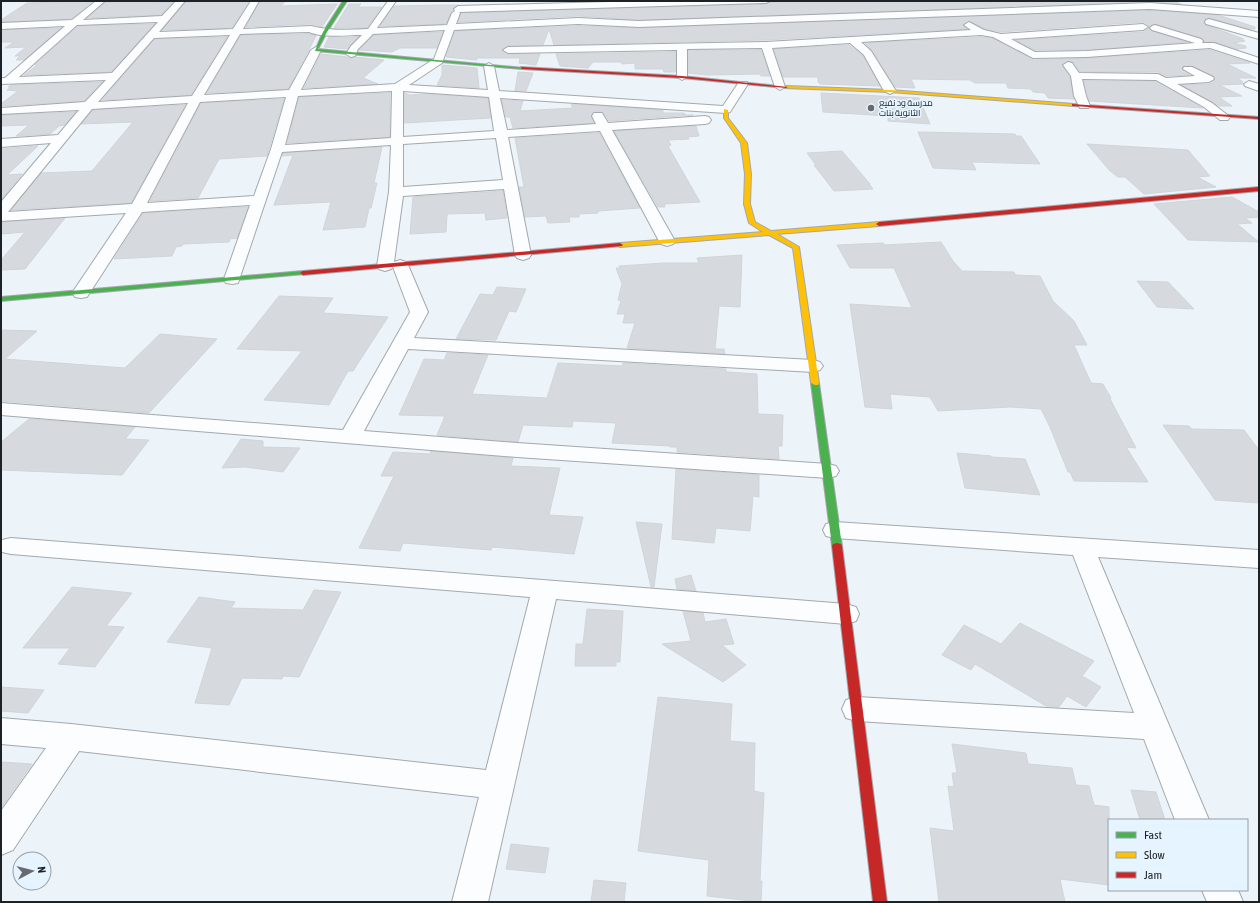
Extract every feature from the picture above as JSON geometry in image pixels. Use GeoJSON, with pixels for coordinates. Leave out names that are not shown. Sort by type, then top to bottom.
{"type":"FeatureCollection","features":[{"type":"Feature","properties":{"kind":"street"},"geometry":{"type":"LineString","coordinates":[[4,81],[88,10],[101,1]]}},
{"type":"Feature","properties":{"kind":"street"},"geometry":{"type":"LineString","coordinates":[[1,211],[88,106],[181,1]]}},
{"type":"Feature","properties":{"kind":"street"},"geometry":{"type":"LineString","coordinates":[[82,293],[137,208],[196,99],[256,1]]}},
{"type":"Feature","properties":{"kind":"street"},"geometry":{"type":"LineString","coordinates":[[232,279],[277,149],[294,94],[324,32],[345,1]]}},
{"type":"Feature","properties":{"kind":"street"},"geometry":{"type":"LineString","coordinates":[[351,54],[354,48],[370,32],[392,1]]}},
{"type":"Feature","properties":{"kind":"street"},"geometry":{"type":"LineString","coordinates":[[152,35],[311,29],[314,32],[370,32],[451,26],[578,21],[687,2],[748,1],[766,7],[783,19]]}},
{"type":"Feature","properties":{"kind":"street"},"geometry":{"type":"LineString","coordinates":[[975,3],[1005,12]]}},
{"type":"Feature","properties":{"kind":"street"},"geometry":{"type":"LineString","coordinates":[[398,87],[438,61],[459,5],[620,14],[783,19],[1005,12],[1059,5],[1079,12],[1162,4],[1259,15]]}},
{"type":"Feature","properties":{"kind":"street"},"geometry":{"type":"LineString","coordinates":[[872,6],[890,16]]}},
{"type":"Feature","properties":{"kind":"street"},"geometry":{"type":"LineString","coordinates":[[73,10],[88,10]]}},
{"type":"Feature","properties":{"kind":"street"},"geometry":{"type":"LineString","coordinates":[[949,14],[981,32]]}},
{"type":"Feature","properties":{"kind":"street"},"geometry":{"type":"LineString","coordinates":[[1259,15],[1210,22],[1259,36]]}},
{"type":"Feature","properties":{"kind":"street"},"geometry":{"type":"LineString","coordinates":[[1,26],[166,19]]}},
{"type":"Feature","properties":{"kind":"street"},"geometry":{"type":"LineString","coordinates":[[1093,21],[1114,29]]}},
{"type":"Feature","properties":{"kind":"street"},"geometry":{"type":"LineString","coordinates":[[503,67],[516,24]]}},
{"type":"Feature","properties":{"kind":"street"},"geometry":{"type":"LineString","coordinates":[[1000,37],[1143,27]]}},
{"type":"Feature","properties":{"kind":"street"},"geometry":{"type":"LineString","coordinates":[[1155,28],[1259,61]]}},
{"type":"Feature","properties":{"kind":"street"},"geometry":{"type":"LineString","coordinates":[[508,50],[766,45],[981,32],[996,35],[1033,55],[1060,55],[1210,45]]}},
{"type":"Feature","properties":{"kind":"street"},"geometry":{"type":"LineString","coordinates":[[852,40],[868,53],[890,91]]}},
{"type":"Feature","properties":{"kind":"street"},"geometry":{"type":"LineString","coordinates":[[766,45],[780,87]]}},
{"type":"Feature","properties":{"kind":"street"},"geometry":{"type":"LineString","coordinates":[[682,47],[682,77]]}},
{"type":"Feature","properties":{"kind":"street"},"geometry":{"type":"LineString","coordinates":[[316,50],[489,66],[682,77],[780,87],[890,91],[1224,117],[1259,118]]}},
{"type":"Feature","properties":{"kind":"street"},"geometry":{"type":"LineString","coordinates":[[1060,55],[1076,76],[1080,96],[1084,106]]}},
{"type":"Feature","properties":{"kind":"street"},"geometry":{"type":"LineString","coordinates":[[489,66],[523,255]]}},
{"type":"Feature","properties":{"kind":"street"},"geometry":{"type":"LineString","coordinates":[[1164,81],[1209,79],[1188,69]]}},
{"type":"Feature","properties":{"kind":"street"},"geometry":{"type":"LineString","coordinates":[[4,81],[115,76]]}},
{"type":"Feature","properties":{"kind":"street"},"geometry":{"type":"LineString","coordinates":[[1076,76],[1158,77],[1208,105],[1224,117]]}},
{"type":"Feature","properties":{"kind":"street"},"geometry":{"type":"LineString","coordinates":[[726,114],[743,84]]}},
{"type":"Feature","properties":{"kind":"street"},"geometry":{"type":"LineString","coordinates":[[350,437],[419,312],[393,266],[398,87]]}},
{"type":"Feature","properties":{"kind":"street"},"geometry":{"type":"LineString","coordinates":[[1,111],[398,87],[589,100],[726,114]]}},
{"type":"Feature","properties":{"kind":"street"},"geometry":{"type":"LineString","coordinates":[[589,100],[667,241]]}},
{"type":"Feature","properties":{"kind":"street"},"geometry":{"type":"LineString","coordinates":[[277,149],[501,135],[603,127],[726,114]]}},
{"type":"Feature","properties":{"kind":"street"},"geometry":{"type":"LineString","coordinates":[[726,114],[744,142],[748,174],[747,204],[752,223],[796,247],[828,471],[880,902]]}},
{"type":"Feature","properties":{"kind":"street"},"geometry":{"type":"LineString","coordinates":[[1,143],[63,138]]}},
{"type":"Feature","properties":{"kind":"street"},"geometry":{"type":"LineString","coordinates":[[396,192],[510,184]]}},
{"type":"Feature","properties":{"kind":"street"},"geometry":{"type":"LineString","coordinates":[[1,299],[523,255],[667,241],[771,234],[1259,189]]}},
{"type":"Feature","properties":{"kind":"street"},"geometry":{"type":"LineString","coordinates":[[1,217],[259,200]]}},
{"type":"Feature","properties":{"kind":"street"},"geometry":{"type":"LineString","coordinates":[[402,343],[813,366]]}},
{"type":"Feature","properties":{"kind":"street"},"geometry":{"type":"LineString","coordinates":[[1,409],[517,450],[828,471]]}},
{"type":"Feature","properties":{"kind":"street"},"geometry":{"type":"LineString","coordinates":[[835,530],[1259,559]]}},
{"type":"Feature","properties":{"kind":"street"},"geometry":{"type":"LineString","coordinates":[[1082,547],[1192,819]]}},
{"type":"Feature","properties":{"kind":"street"},"geometry":{"type":"LineString","coordinates":[[4,550],[545,589],[846,614]]}},
{"type":"Feature","properties":{"kind":"street"},"geometry":{"type":"LineString","coordinates":[[470,902],[545,589]]}},
{"type":"Feature","properties":{"kind":"street"},"geometry":{"type":"LineString","coordinates":[[857,709],[1154,727]]}},
{"type":"Feature","properties":{"kind":"street"},"geometry":{"type":"LineString","coordinates":[[1,731],[71,737],[498,786]]}},
{"type":"Feature","properties":{"kind":"street"},"geometry":{"type":"LineString","coordinates":[[1,839],[71,737]]}},
{"type":"Feature","properties":{"kind":"street"},"geometry":{"type":"LineString","coordinates":[[1220,891],[1225,902]]}},
{"type":"Feature","properties":{"kind":"building"},"geometry":{"type":"Polygon","coordinates":[[[86,1],[85,2],[92,2],[71,19],[1,22],[1,20],[27,3],[86,1]]]}},
{"type":"Feature","properties":{"kind":"building"},"geometry":{"type":"Polygon","coordinates":[[[150,1],[147,3],[173,2],[161,15],[87,18],[106,2],[150,1]]]}},
{"type":"Feature","properties":{"kind":"building"},"geometry":{"type":"Polygon","coordinates":[[[249,1],[232,28],[162,30],[186,2],[249,1]]]}},
{"type":"Feature","properties":{"kind":"building"},"geometry":{"type":"Polygon","coordinates":[[[260,1],[285,1],[281,6],[337,4],[322,27],[311,24],[246,27],[260,1]]]}},
{"type":"Feature","properties":{"kind":"building"},"geometry":{"type":"Polygon","coordinates":[[[1173,1],[1181,4],[1150,2],[639,20],[578,16],[458,22],[461,13],[766,4],[771,2],[1173,1]]]}},
{"type":"Feature","properties":{"kind":"building"},"geometry":{"type":"Polygon","coordinates":[[[349,4],[361,4],[358,7],[382,7],[367,28],[334,28],[349,4]]]}},
{"type":"Feature","properties":{"kind":"building"},"geometry":{"type":"Polygon","coordinates":[[[458,5],[451,12],[446,24],[380,26],[394,6],[458,5]]]}},
{"type":"Feature","properties":{"kind":"building"},"geometry":{"type":"Polygon","coordinates":[[[1150,10],[1218,15],[1255,27],[1255,29],[1209,18],[1205,19],[1204,23],[1206,25],[1244,39],[1238,39],[1245,41],[1233,43],[1246,46],[1246,48],[1237,49],[1214,42],[1204,42],[1201,38],[1155,24],[1149,26],[1143,22],[1001,32],[985,29],[968,21],[963,24],[967,29],[766,40],[554,45],[549,29],[543,45],[508,46],[502,49],[508,54],[540,54],[536,65],[519,63],[520,58],[476,58],[477,60],[446,57],[455,31],[578,26],[639,28],[1150,10]]]}},
{"type":"Feature","properties":{"kind":"building"},"geometry":{"type":"Polygon","coordinates":[[[155,24],[111,72],[24,75],[37,65],[35,65],[78,26],[155,24]]]}},
{"type":"Feature","properties":{"kind":"building"},"geometry":{"type":"Polygon","coordinates":[[[61,28],[24,60],[16,60],[20,56],[15,56],[26,47],[5,48],[14,42],[1,42],[1,30],[61,28]]]}},
{"type":"Feature","properties":{"kind":"building"},"geometry":{"type":"Polygon","coordinates":[[[1149,28],[1152,31],[1187,42],[1087,50],[1035,50],[1016,40],[1143,32],[1149,28]]]}},
{"type":"Feature","properties":{"kind":"building"},"geometry":{"type":"Polygon","coordinates":[[[443,32],[437,48],[400,48],[392,52],[359,50],[374,35],[443,32]]]}},
{"type":"Feature","properties":{"kind":"building"},"geometry":{"type":"Polygon","coordinates":[[[309,34],[316,36],[288,89],[207,93],[241,35],[309,34]]]}},
{"type":"Feature","properties":{"kind":"building"},"geometry":{"type":"Polygon","coordinates":[[[227,37],[191,95],[102,100],[155,39],[227,37]]]}},
{"type":"Feature","properties":{"kind":"building"},"geometry":{"type":"Polygon","coordinates":[[[329,37],[358,37],[348,49],[324,47],[329,37]]]}},
{"type":"Feature","properties":{"kind":"building"},"geometry":{"type":"Polygon","coordinates":[[[981,37],[993,38],[1033,60],[1210,50],[1250,63],[1227,64],[1256,78],[1237,78],[1243,82],[1240,82],[1243,84],[1219,85],[1242,96],[1219,97],[1232,106],[1218,106],[1182,85],[1209,84],[1215,79],[1214,76],[1192,66],[1184,66],[1182,68],[1190,75],[1166,76],[1158,72],[1080,72],[1073,62],[1067,61],[1062,65],[1070,77],[1074,99],[1048,98],[1045,93],[1033,92],[1031,89],[1008,88],[1006,83],[975,83],[970,80],[911,79],[915,88],[895,87],[872,50],[865,43],[981,37]]]}},
{"type":"Feature","properties":{"kind":"building"},"geometry":{"type":"Polygon","coordinates":[[[849,45],[863,56],[880,86],[820,84],[818,82],[818,77],[783,77],[774,49],[849,45]]]}},
{"type":"Feature","properties":{"kind":"building"},"geometry":{"type":"Polygon","coordinates":[[[688,50],[761,50],[770,76],[761,76],[759,74],[707,75],[688,73],[688,50]]]}},
{"type":"Feature","properties":{"kind":"building"},"geometry":{"type":"Polygon","coordinates":[[[676,52],[676,72],[664,72],[663,69],[635,69],[635,63],[622,64],[621,62],[593,62],[588,68],[560,66],[556,54],[676,52]]]}},
{"type":"Feature","properties":{"kind":"building"},"geometry":{"type":"Polygon","coordinates":[[[321,54],[384,60],[363,78],[378,84],[304,88],[321,54]]]}},
{"type":"Feature","properties":{"kind":"building"},"geometry":{"type":"Polygon","coordinates":[[[442,65],[477,68],[479,88],[437,85],[442,75],[442,65]]]}},
{"type":"Feature","properties":{"kind":"building"},"geometry":{"type":"Polygon","coordinates":[[[518,72],[533,73],[526,91],[515,91],[518,72]]]}},
{"type":"Feature","properties":{"kind":"building"},"geometry":{"type":"Polygon","coordinates":[[[1084,81],[1156,81],[1203,108],[1089,101],[1084,81]]]}},
{"type":"Feature","properties":{"kind":"building"},"geometry":{"type":"Polygon","coordinates":[[[102,82],[84,101],[1,106],[1,104],[18,91],[7,90],[11,87],[8,87],[11,85],[102,82]]]}},
{"type":"Feature","properties":{"kind":"building"},"geometry":{"type":"Polygon","coordinates":[[[390,93],[390,137],[287,143],[299,97],[390,93]]]}},
{"type":"Feature","properties":{"kind":"building"},"geometry":{"type":"Polygon","coordinates":[[[404,93],[410,95],[425,94],[488,98],[491,118],[404,123],[404,93]]]}},
{"type":"Feature","properties":{"kind":"building"},"geometry":{"type":"Polygon","coordinates":[[[821,93],[919,98],[930,124],[888,121],[888,116],[823,112],[821,93]]]}},
{"type":"Feature","properties":{"kind":"building"},"geometry":{"type":"Polygon","coordinates":[[[284,99],[267,156],[219,159],[198,198],[150,201],[201,103],[284,99]]]}},
{"type":"Feature","properties":{"kind":"building"},"geometry":{"type":"Polygon","coordinates":[[[502,100],[523,101],[520,111],[573,108],[571,104],[663,110],[663,113],[684,113],[686,115],[693,115],[609,121],[603,112],[594,112],[591,117],[594,123],[513,128],[510,117],[506,117],[502,100]]]}},
{"type":"Feature","properties":{"kind":"building"},"geometry":{"type":"Polygon","coordinates":[[[185,105],[131,203],[11,210],[41,173],[92,171],[133,122],[81,124],[93,110],[185,105]]]}},
{"type":"Feature","properties":{"kind":"building"},"geometry":{"type":"Polygon","coordinates":[[[76,112],[64,125],[59,126],[50,134],[16,136],[29,125],[1,126],[1,115],[76,112]]]}},
{"type":"Feature","properties":{"kind":"building"},"geometry":{"type":"Polygon","coordinates":[[[696,126],[699,136],[688,137],[689,139],[668,140],[671,145],[668,146],[700,202],[664,204],[665,207],[658,207],[614,131],[696,126]]]}},
{"type":"Feature","properties":{"kind":"building"},"geometry":{"type":"Polygon","coordinates":[[[918,132],[1015,134],[1016,136],[1021,136],[1040,164],[972,162],[976,170],[933,168],[918,132]]]}},
{"type":"Feature","properties":{"kind":"building"},"geometry":{"type":"Polygon","coordinates":[[[599,133],[640,208],[579,214],[579,217],[569,217],[570,222],[548,223],[546,216],[525,217],[519,187],[524,187],[515,138],[599,133]]]}},
{"type":"Feature","properties":{"kind":"building"},"geometry":{"type":"Polygon","coordinates":[[[1087,144],[1188,150],[1210,176],[1197,177],[1216,187],[1144,194],[1125,177],[1118,177],[1110,171],[1087,144]]]}},
{"type":"Feature","properties":{"kind":"building"},"geometry":{"type":"Polygon","coordinates":[[[38,146],[7,175],[22,174],[1,200],[1,149],[38,146]]]}},
{"type":"Feature","properties":{"kind":"building"},"geometry":{"type":"Polygon","coordinates":[[[382,147],[374,183],[377,183],[365,227],[323,230],[331,202],[274,205],[293,155],[282,156],[283,153],[382,147]]]}},
{"type":"Feature","properties":{"kind":"building"},"geometry":{"type":"Polygon","coordinates":[[[842,151],[873,189],[834,191],[814,165],[816,165],[807,153],[842,151]]]}},
{"type":"Feature","properties":{"kind":"building"},"geometry":{"type":"Polygon","coordinates":[[[503,191],[507,218],[486,220],[485,213],[447,214],[446,232],[410,234],[413,197],[503,191]]]}},
{"type":"Feature","properties":{"kind":"building"},"geometry":{"type":"Polygon","coordinates":[[[1232,197],[1259,212],[1259,217],[1245,218],[1252,223],[1237,224],[1259,242],[1188,240],[1154,204],[1232,197]]]}},
{"type":"Feature","properties":{"kind":"building"},"geometry":{"type":"Polygon","coordinates":[[[248,207],[237,238],[230,239],[229,242],[183,244],[182,246],[176,247],[172,256],[114,259],[143,213],[248,207]]]}},
{"type":"Feature","properties":{"kind":"building"},"geometry":{"type":"Polygon","coordinates":[[[65,218],[25,269],[1,270],[1,260],[25,232],[1,234],[1,222],[65,218]]]}},
{"type":"Feature","properties":{"kind":"building"},"geometry":{"type":"Polygon","coordinates":[[[941,242],[953,261],[962,271],[1014,272],[1015,275],[1040,276],[1053,301],[1074,321],[1087,345],[1074,345],[1091,383],[1103,384],[1111,398],[1110,399],[1136,448],[1126,447],[1148,482],[1074,481],[1070,472],[1068,472],[1041,409],[1010,407],[938,411],[930,397],[890,394],[892,409],[865,407],[850,304],[912,308],[894,268],[850,268],[837,245],[883,243],[885,245],[941,242]]]}},
{"type":"Feature","properties":{"kind":"building"},"geometry":{"type":"Polygon","coordinates":[[[742,255],[740,307],[719,306],[715,349],[724,349],[725,354],[627,348],[635,323],[623,323],[625,314],[617,314],[621,301],[618,300],[622,284],[616,268],[620,268],[619,266],[664,263],[699,263],[697,258],[742,255]]]}},
{"type":"Feature","properties":{"kind":"building"},"geometry":{"type":"Polygon","coordinates":[[[1137,281],[1168,282],[1194,309],[1157,307],[1137,281]]]}},
{"type":"Feature","properties":{"kind":"building"},"geometry":{"type":"Polygon","coordinates":[[[497,287],[526,289],[516,312],[509,311],[496,340],[456,339],[480,294],[493,295],[497,287]]]}},
{"type":"Feature","properties":{"kind":"building"},"geometry":{"type":"Polygon","coordinates":[[[279,296],[333,298],[323,313],[388,317],[353,371],[348,371],[329,405],[264,400],[302,351],[237,349],[279,296]]]}},
{"type":"Feature","properties":{"kind":"building"},"geometry":{"type":"Polygon","coordinates":[[[1,330],[37,331],[5,359],[125,368],[160,334],[217,339],[149,413],[1,401],[1,330]]]}},
{"type":"Feature","properties":{"kind":"building"},"geometry":{"type":"Polygon","coordinates":[[[447,353],[488,355],[472,394],[547,398],[558,363],[622,366],[623,363],[726,369],[726,372],[757,374],[758,414],[783,415],[782,446],[778,446],[779,459],[677,452],[677,447],[670,446],[612,443],[616,423],[573,421],[572,427],[523,425],[518,442],[437,435],[445,416],[399,415],[424,359],[444,360],[447,353]]]}},
{"type":"Feature","properties":{"kind":"building"},"geometry":{"type":"Polygon","coordinates":[[[29,419],[135,427],[125,439],[149,440],[122,475],[1,470],[1,442],[29,419]]]}},
{"type":"Feature","properties":{"kind":"building"},"geometry":{"type":"Polygon","coordinates":[[[1163,425],[1189,426],[1192,429],[1244,430],[1259,450],[1259,503],[1215,500],[1163,425]]]}},
{"type":"Feature","properties":{"kind":"building"},"geometry":{"type":"Polygon","coordinates":[[[241,439],[263,441],[263,447],[300,448],[283,472],[245,467],[222,468],[241,439]]]}},
{"type":"Feature","properties":{"kind":"building"},"geometry":{"type":"Polygon","coordinates":[[[431,451],[513,458],[511,466],[560,468],[549,515],[583,517],[574,554],[492,547],[491,550],[403,543],[400,551],[359,548],[394,476],[381,476],[393,452],[430,454],[431,451]]]}},
{"type":"Feature","properties":{"kind":"building"},"geometry":{"type":"Polygon","coordinates":[[[957,453],[1025,459],[1040,495],[965,488],[957,453]]]}},
{"type":"Feature","properties":{"kind":"building"},"geometry":{"type":"Polygon","coordinates":[[[676,469],[759,475],[759,497],[753,496],[750,531],[716,528],[714,543],[672,539],[676,469]]]}},
{"type":"Feature","properties":{"kind":"building"},"geometry":{"type":"Polygon","coordinates":[[[636,522],[662,524],[654,587],[651,587],[636,522]]]}},
{"type":"Feature","properties":{"kind":"building"},"geometry":{"type":"Polygon","coordinates":[[[691,575],[696,591],[677,589],[675,579],[691,575]]]}},
{"type":"Feature","properties":{"kind":"building"},"geometry":{"type":"Polygon","coordinates":[[[72,587],[132,593],[106,626],[124,627],[95,667],[58,664],[70,648],[23,648],[72,587]]]}},
{"type":"Feature","properties":{"kind":"building"},"geometry":{"type":"Polygon","coordinates":[[[314,590],[341,592],[299,677],[283,676],[282,679],[242,678],[229,705],[195,703],[212,648],[167,642],[199,597],[235,602],[231,608],[303,610],[314,590]]]}},
{"type":"Feature","properties":{"kind":"building"},"geometry":{"type":"Polygon","coordinates":[[[587,609],[623,611],[620,662],[616,662],[616,666],[575,666],[576,644],[583,644],[587,609]]]}},
{"type":"Feature","properties":{"kind":"building"},"geometry":{"type":"Polygon","coordinates":[[[683,611],[703,613],[705,622],[726,619],[734,644],[722,645],[746,665],[723,682],[662,644],[691,641],[683,611]]]}},
{"type":"Feature","properties":{"kind":"building"},"geometry":{"type":"Polygon","coordinates":[[[1020,623],[1094,661],[1082,676],[1101,687],[1086,707],[1067,696],[1059,707],[1046,706],[975,664],[971,670],[942,655],[964,625],[1001,644],[1020,623]]]}},
{"type":"Feature","properties":{"kind":"building"},"geometry":{"type":"Polygon","coordinates":[[[1,687],[44,690],[28,713],[1,711],[1,687]]]}},
{"type":"Feature","properties":{"kind":"building"},"geometry":{"type":"Polygon","coordinates":[[[658,697],[732,704],[730,741],[755,743],[754,791],[764,793],[760,881],[762,881],[761,902],[707,896],[709,860],[638,851],[658,697]]]}},
{"type":"Feature","properties":{"kind":"building"},"geometry":{"type":"Polygon","coordinates":[[[952,744],[1026,753],[1028,764],[1072,768],[1076,785],[1089,786],[1094,805],[1109,807],[1108,885],[1060,879],[1065,902],[939,902],[930,828],[954,831],[948,786],[954,787],[952,773],[957,773],[952,744]]]}},
{"type":"Feature","properties":{"kind":"building"},"geometry":{"type":"Polygon","coordinates":[[[1,762],[32,764],[1,808],[1,762]]]}},
{"type":"Feature","properties":{"kind":"building"},"geometry":{"type":"Polygon","coordinates":[[[1131,790],[1156,792],[1165,819],[1140,819],[1131,790]]]}},
{"type":"Feature","properties":{"kind":"building"},"geometry":{"type":"Polygon","coordinates":[[[511,844],[549,848],[545,873],[506,869],[511,844]]]}},
{"type":"Feature","properties":{"kind":"building"},"geometry":{"type":"Polygon","coordinates":[[[594,880],[626,883],[624,902],[591,902],[594,880]]]}},
{"type":"Feature","properties":{"kind":"traffic: fast"},"geometry":{"type":"LineString","coordinates":[[345,1],[325,32],[316,50],[522,68]]}},
{"type":"Feature","properties":{"kind":"traffic: fast"},"geometry":{"type":"LineString","coordinates":[[1,299],[303,273]]}},
{"type":"Feature","properties":{"kind":"traffic: fast"},"geometry":{"type":"LineString","coordinates":[[815,383],[837,546]]}},
{"type":"Feature","properties":{"kind":"traffic: slow"},"geometry":{"type":"LineString","coordinates":[[786,87],[890,91],[1074,105]]}},
{"type":"Feature","properties":{"kind":"traffic: slow"},"geometry":{"type":"LineString","coordinates":[[726,110],[726,118],[744,143],[748,174],[747,204],[752,223],[796,247],[815,383]]}},
{"type":"Feature","properties":{"kind":"traffic: slow"},"geometry":{"type":"LineString","coordinates":[[620,245],[879,224]]}},
{"type":"Feature","properties":{"kind":"traffic: jam"},"geometry":{"type":"LineString","coordinates":[[522,68],[682,77],[786,87]]}},
{"type":"Feature","properties":{"kind":"traffic: jam"},"geometry":{"type":"LineString","coordinates":[[1074,105],[1259,118]]}},
{"type":"Feature","properties":{"kind":"traffic: jam"},"geometry":{"type":"LineString","coordinates":[[879,224],[1259,189]]}},
{"type":"Feature","properties":{"kind":"traffic: jam"},"geometry":{"type":"LineString","coordinates":[[303,273],[620,245]]}},
{"type":"Feature","properties":{"kind":"traffic: jam"},"geometry":{"type":"LineString","coordinates":[[837,546],[880,902]]}},
{"type":"Feature","properties":{"kind":"place","name":"مدرسة ود نفيع الثانوية بنات"},"geometry":{"type":"Point","coordinates":[871,108]}}]}
